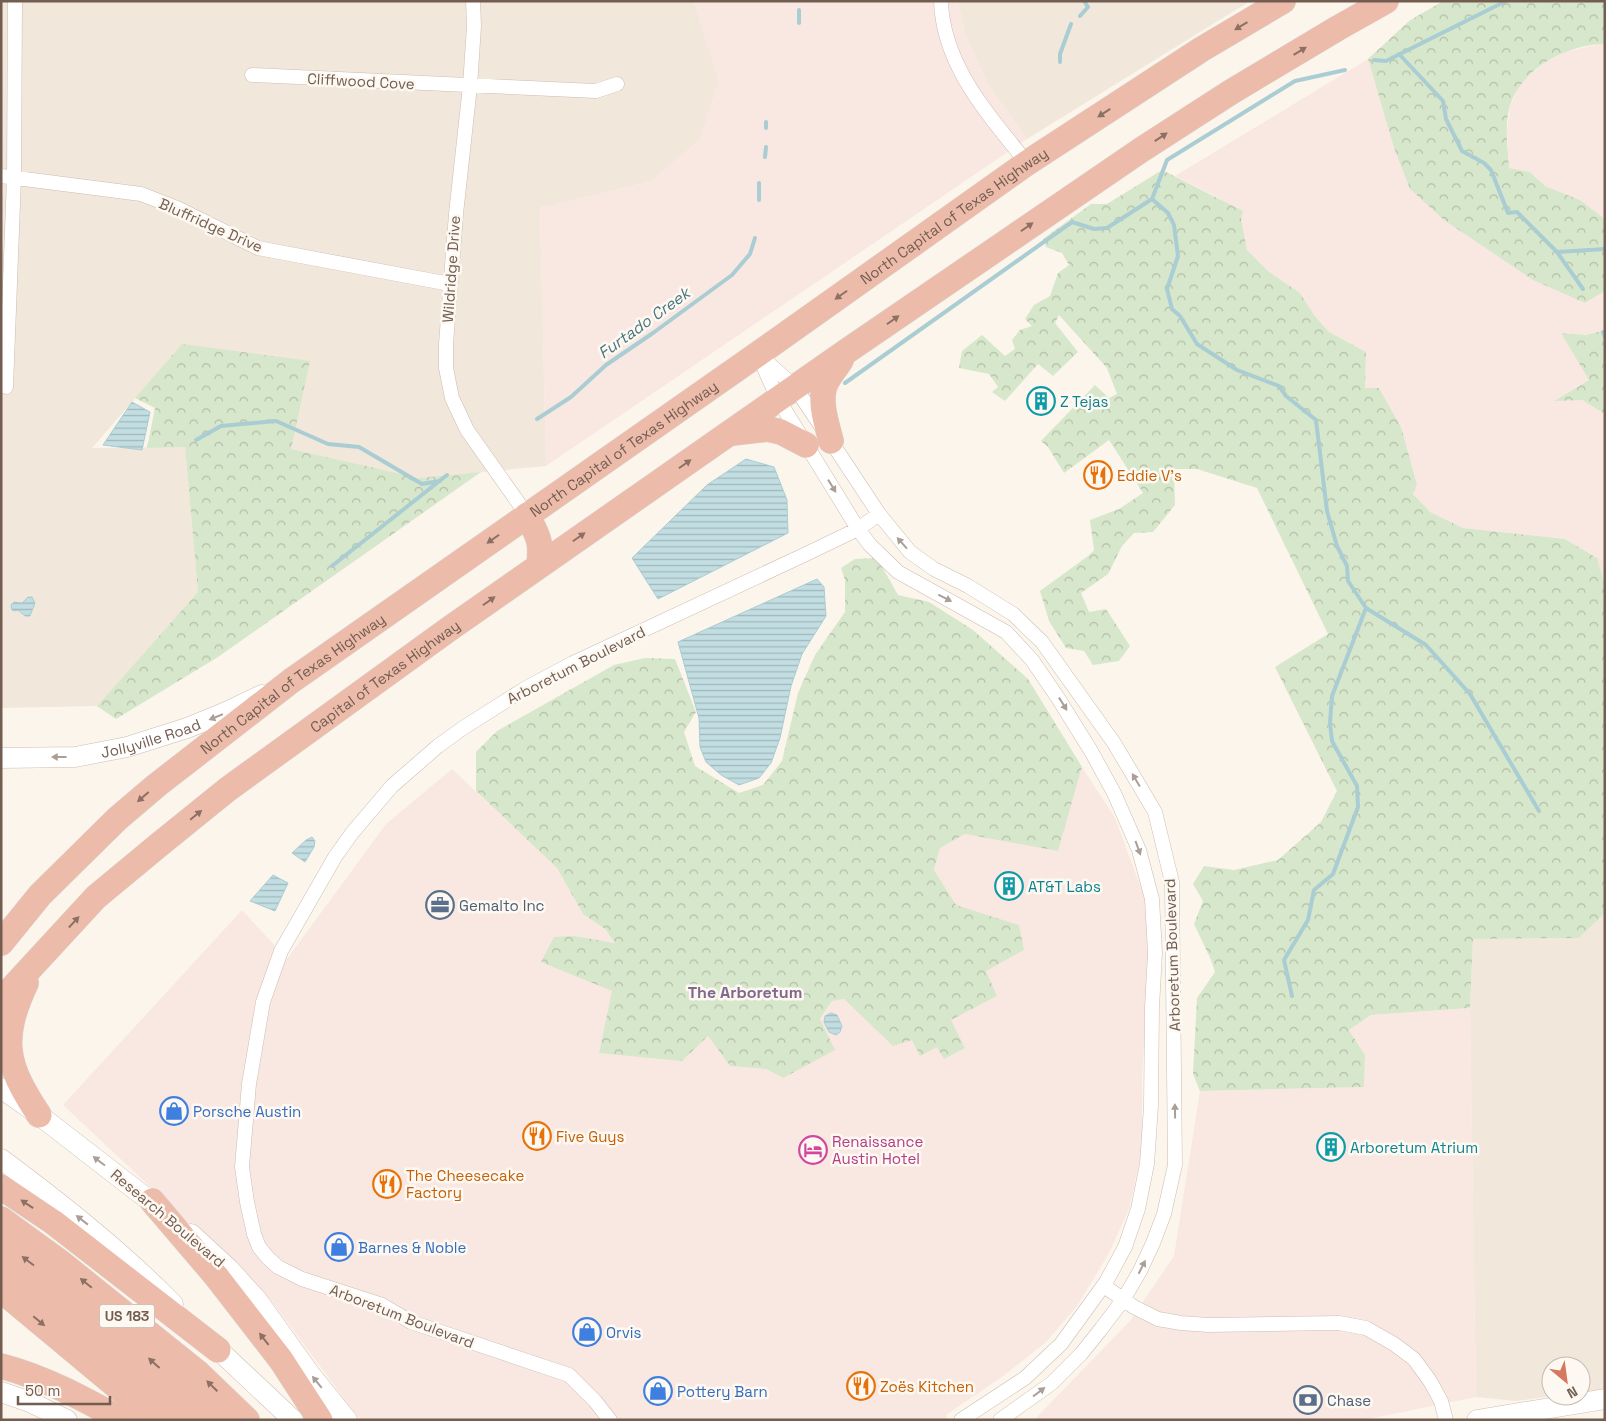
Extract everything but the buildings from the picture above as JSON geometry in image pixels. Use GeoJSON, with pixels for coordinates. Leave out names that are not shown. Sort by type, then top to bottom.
{"type":"FeatureCollection","features":[{"type":"Feature","properties":{"kind":"highway","name":"North Capital of Texas Highway"},"geometry":{"type":"LineString","coordinates":[[2,941],[40,895],[117,819],[157,785],[291,681],[1027,163],[1202,49],[1283,1]]}},
{"type":"Feature","properties":{"kind":"highway"},"geometry":{"type":"LineString","coordinates":[[787,393],[1141,150],[1239,87],[1386,1]]}},
{"type":"Feature","properties":{"kind":"highway"},"geometry":{"type":"LineString","coordinates":[[831,441],[823,407],[823,393],[826,383],[847,351]]}},
{"type":"Feature","properties":{"kind":"highway","name":"Capital of Texas Highway"},"geometry":{"type":"LineString","coordinates":[[1,1000],[96,898],[228,789],[540,565],[787,393]]}},
{"type":"Feature","properties":{"kind":"highway"},"geometry":{"type":"LineString","coordinates":[[729,433],[768,429],[781,432],[806,445]]}},
{"type":"Feature","properties":{"kind":"highway"},"geometry":{"type":"LineString","coordinates":[[526,515],[538,536],[541,549],[540,565]]}},
{"type":"Feature","properties":{"kind":"highway"},"geometry":{"type":"LineString","coordinates":[[39,1115],[19,1084],[12,1068],[6,1040],[6,1028],[14,1003],[40,957]]}},
{"type":"Feature","properties":{"kind":"highway"},"geometry":{"type":"LineString","coordinates":[[1,1187],[54,1222],[218,1350]]}},
{"type":"Feature","properties":{"kind":"highway"},"geometry":{"type":"LineString","coordinates":[[152,1201],[216,1276],[281,1360],[309,1416]]}},
{"type":"Feature","properties":{"kind":"highway","name":"US 183"},"geometry":{"type":"LineString","coordinates":[[1,1219],[60,1262],[198,1373],[247,1420]]}},
{"type":"Feature","properties":{"kind":"highway"},"geometry":{"type":"LineString","coordinates":[[1,1240],[110,1323],[216,1420]]}},
{"type":"Feature","properties":{"kind":"highway"},"geometry":{"type":"LineString","coordinates":[[1,1266],[107,1346],[190,1420]]}},
{"type":"Feature","properties":{"kind":"highway"},"geometry":{"type":"LineString","coordinates":[[1,1290],[157,1420]]}},
{"type":"Feature","properties":{"kind":"highway"},"geometry":{"type":"LineString","coordinates":[[1,1366],[49,1383],[88,1401],[122,1420]]}},
{"type":"Feature","properties":{"kind":"main road","name":"Jollyville Road"},"geometry":{"type":"LineString","coordinates":[[1,758],[75,757],[127,747],[187,728],[224,713],[291,681]]}},
{"type":"Feature","properties":{"kind":"main road","name":"Research Boulevard"},"geometry":{"type":"LineString","coordinates":[[1,1088],[152,1201],[209,1249],[258,1301],[310,1374],[347,1420]]}},
{"type":"Feature","properties":{"kind":"main road"},"geometry":{"type":"LineString","coordinates":[[1,1159],[98,1234],[152,1282],[218,1350],[309,1416]]}},
{"type":"Feature","properties":{"kind":"main road"},"geometry":{"type":"LineString","coordinates":[[1,1392],[30,1402],[67,1420]]}},
{"type":"Feature","properties":{"kind":"main road"},"geometry":{"type":"LineString","coordinates":[[1476,1420],[1605,1399]]}},
{"type":"Feature","properties":{"kind":"street"},"geometry":{"type":"LineString","coordinates":[[6,387],[8,177],[15,1]]}},
{"type":"Feature","properties":{"kind":"street","name":"Wildridge Drive"},"geometry":{"type":"LineString","coordinates":[[473,1],[474,26],[470,86],[450,284],[446,368],[452,398],[467,430],[526,515]]}},
{"type":"Feature","properties":{"kind":"street"},"geometry":{"type":"LineString","coordinates":[[941,1],[944,34],[954,60],[976,100],[1027,163]]}},
{"type":"Feature","properties":{"kind":"street","name":"Cliffwood Cove"},"geometry":{"type":"LineString","coordinates":[[252,75],[596,91],[617,84]]}},
{"type":"Feature","properties":{"kind":"street","name":"Bluffridge Drive"},"geometry":{"type":"LineString","coordinates":[[8,177],[141,194],[177,208],[258,248],[450,284]]}},
{"type":"Feature","properties":{"kind":"street","name":"Arboretum Boulevard"},"geometry":{"type":"LineString","coordinates":[[758,354],[787,393],[831,441],[879,514],[910,552],[934,569],[968,586],[1013,614],[1042,642],[1114,743],[1155,812],[1172,882],[1176,1165],[1164,1214],[1154,1244],[1123,1300],[1081,1354],[1052,1383],[1000,1420]]}},
{"type":"Feature","properties":{"kind":"street","name":"Arboretum Boulevard"},"geometry":{"type":"LineString","coordinates":[[758,354],[787,393],[806,445],[858,529],[870,544],[898,572],[1006,632],[1032,660],[1091,751],[1114,793],[1139,850],[1152,899],[1155,953],[1147,1164],[1138,1209],[1125,1247],[1104,1286],[1077,1325],[1061,1344],[1025,1378],[976,1416],[961,1420]]}},
{"type":"Feature","properties":{"kind":"street","name":"Arboretum Boulevard"},"geometry":{"type":"LineString","coordinates":[[610,1420],[595,1401],[569,1375],[411,1322],[382,1305],[295,1276],[278,1267],[259,1247],[247,1202],[242,1167],[249,1084],[263,1002],[270,977],[281,952],[335,857],[352,833],[392,786],[438,746],[526,688],[573,663],[858,529],[879,514]]}},
{"type":"Feature","properties":{"kind":"street"},"geometry":{"type":"LineString","coordinates":[[1104,1286],[1123,1300],[1158,1319],[1181,1323],[1208,1325],[1339,1323],[1366,1328],[1394,1344],[1414,1359],[1430,1381],[1441,1401],[1446,1420]]}},
{"type":"Feature","properties":{"kind":"shaded area"},"geometry":{"type":"Polygon","coordinates":[[[1,1],[694,1],[719,81],[700,140],[650,182],[540,208],[546,466],[419,478],[290,449],[182,344],[92,448],[185,447],[198,592],[97,706],[1,708],[1,1]]]}},
{"type":"Feature","properties":{"kind":"shaded area"},"geometry":{"type":"Polygon","coordinates":[[[694,1],[958,1],[964,32],[988,85],[1027,139],[546,466],[540,208],[650,182],[700,140],[719,81],[694,1]]]}},
{"type":"Feature","properties":{"kind":"shaded area"},"geometry":{"type":"Polygon","coordinates":[[[958,1],[1250,1],[1027,139],[988,85],[964,32],[958,1]]]}},
{"type":"Feature","properties":{"kind":"shaded area"},"geometry":{"type":"Polygon","coordinates":[[[1605,44],[1605,219],[1580,200],[1545,186],[1530,172],[1509,168],[1507,130],[1510,107],[1520,83],[1546,62],[1567,51],[1605,44]]]}},
{"type":"Feature","properties":{"kind":"shaded area"},"geometry":{"type":"Polygon","coordinates":[[[1368,59],[1394,148],[1410,189],[1585,303],[1605,291],[1605,330],[1586,335],[1562,333],[1589,380],[1555,400],[1582,400],[1605,414],[1605,559],[1597,558],[1565,539],[1463,528],[1430,512],[1413,494],[1417,483],[1401,427],[1379,388],[1365,388],[1366,352],[1329,332],[1314,315],[1300,293],[1268,271],[1247,250],[1241,218],[1221,199],[1175,176],[1368,59]]]}},
{"type":"Feature","properties":{"kind":"shaded area"},"geometry":{"type":"Polygon","coordinates":[[[1597,558],[1605,559],[1605,585],[1597,558]]]}},
{"type":"Feature","properties":{"kind":"shaded area"},"geometry":{"type":"Polygon","coordinates":[[[1082,767],[1115,818],[1145,899],[1150,973],[1142,1074],[1142,1150],[1129,1209],[1108,1255],[1077,1306],[1046,1342],[1006,1374],[946,1415],[948,1420],[360,1420],[271,1300],[63,1105],[242,910],[287,959],[386,824],[452,769],[557,868],[583,914],[605,929],[615,943],[575,936],[541,961],[613,991],[599,1053],[708,1036],[730,1066],[766,1069],[783,1078],[832,1001],[844,999],[865,1018],[912,1040],[937,1047],[965,1048],[950,1020],[996,996],[986,971],[1019,925],[956,906],[934,870],[940,848],[965,834],[1058,850],[1082,767]]]}},
{"type":"Feature","properties":{"kind":"shaded area"},"geometry":{"type":"Polygon","coordinates":[[[1605,913],[1605,1389],[1591,1391],[1591,1356],[1541,1356],[1541,1398],[1516,1401],[1476,1397],[1470,1008],[1473,939],[1579,938],[1605,913]]]}},
{"type":"Feature","properties":{"kind":"shaded area"},"geometry":{"type":"Polygon","coordinates":[[[1470,1008],[1476,1397],[1364,1420],[1034,1420],[1130,1321],[1174,1256],[1200,1091],[1364,1087],[1365,1055],[1349,1030],[1371,1015],[1470,1008]]]}},
{"type":"Feature","properties":{"kind":"green space"},"geometry":{"type":"Polygon","coordinates":[[[1443,1],[1605,1],[1605,44],[1576,48],[1547,61],[1535,70],[1516,93],[1510,106],[1507,121],[1509,168],[1530,172],[1545,186],[1580,200],[1605,219],[1605,291],[1585,303],[1533,280],[1444,220],[1410,189],[1394,148],[1368,59],[1409,21],[1443,1]]]}},
{"type":"Feature","properties":{"kind":"green space"},"geometry":{"type":"Polygon","coordinates":[[[1162,170],[1243,211],[1241,218],[1247,250],[1268,271],[1300,293],[1314,315],[1329,332],[1366,352],[1365,388],[1379,388],[1401,427],[1417,484],[1413,494],[1430,512],[1463,528],[1565,539],[1597,558],[1605,585],[1605,913],[1579,938],[1473,939],[1470,1008],[1371,1015],[1349,1030],[1365,1055],[1364,1087],[1200,1091],[1193,1074],[1197,998],[1215,972],[1194,924],[1203,901],[1193,884],[1204,866],[1234,870],[1278,860],[1321,822],[1337,791],[1275,667],[1328,634],[1257,488],[1197,469],[1174,469],[1175,505],[1153,532],[1134,533],[1122,546],[1108,574],[1081,593],[1089,612],[1106,609],[1130,646],[1119,661],[1093,665],[1084,651],[1066,648],[1049,621],[1040,591],[1094,550],[1090,520],[1119,509],[1143,493],[1109,440],[1064,473],[1048,447],[1041,441],[1095,385],[1109,398],[1117,394],[1107,368],[1059,315],[1055,323],[1078,352],[1053,376],[1038,364],[1005,401],[992,392],[998,387],[989,374],[959,368],[962,351],[982,335],[1005,356],[1015,349],[1012,340],[1020,330],[1032,326],[1025,319],[1034,305],[1050,296],[1058,273],[1069,265],[1062,253],[1046,247],[1043,239],[1091,204],[1107,204],[1162,170]]]}},
{"type":"Feature","properties":{"kind":"green space"},"geometry":{"type":"Polygon","coordinates":[[[1605,330],[1605,414],[1582,400],[1554,401],[1589,380],[1561,333],[1586,335],[1605,330]]]}},
{"type":"Feature","properties":{"kind":"green space"},"geometry":{"type":"Polygon","coordinates":[[[182,344],[310,361],[291,449],[419,478],[481,472],[218,657],[116,719],[97,706],[198,592],[185,447],[147,448],[155,408],[135,398],[182,344]]]}},
{"type":"Feature","properties":{"kind":"green space"},"geometry":{"type":"Polygon","coordinates":[[[877,558],[898,595],[929,602],[973,630],[1028,679],[1082,767],[1058,851],[965,834],[940,848],[934,870],[956,905],[1019,925],[1024,950],[986,971],[997,996],[951,1020],[965,1048],[944,1059],[937,1047],[920,1056],[912,1040],[893,1046],[844,999],[832,1001],[820,1019],[835,1050],[783,1078],[766,1069],[730,1066],[708,1036],[682,1061],[599,1053],[612,991],[541,962],[554,937],[575,936],[615,943],[605,929],[583,914],[557,868],[476,791],[476,752],[497,731],[614,665],[645,658],[675,659],[696,712],[684,732],[695,766],[739,793],[763,785],[782,761],[798,693],[815,655],[845,612],[845,580],[841,568],[855,559],[877,558]]]}},
{"type":"Feature","properties":{"kind":"water"},"geometry":{"type":"Polygon","coordinates":[[[132,402],[150,412],[142,450],[103,445],[132,402]]]}},
{"type":"Feature","properties":{"kind":"water"},"geometry":{"type":"Polygon","coordinates":[[[746,459],[774,467],[787,500],[788,533],[658,599],[632,558],[707,485],[746,459]]]}},
{"type":"Feature","properties":{"kind":"water"},"geometry":{"type":"Polygon","coordinates":[[[817,579],[824,587],[826,616],[802,654],[791,686],[780,738],[771,763],[759,778],[739,785],[721,775],[706,762],[700,747],[699,718],[678,642],[817,579]]]}},
{"type":"Feature","properties":{"kind":"water"},"geometry":{"type":"Polygon","coordinates":[[[28,597],[32,597],[35,603],[30,616],[25,616],[18,610],[12,610],[11,605],[14,602],[22,603],[28,597]]]}},
{"type":"Feature","properties":{"kind":"water"},"geometry":{"type":"Polygon","coordinates":[[[312,837],[315,841],[314,847],[305,862],[292,853],[312,837]]]}},
{"type":"Feature","properties":{"kind":"water"},"geometry":{"type":"Polygon","coordinates":[[[273,875],[288,883],[275,911],[250,901],[273,875]]]}},
{"type":"Feature","properties":{"kind":"water"},"geometry":{"type":"Polygon","coordinates":[[[831,1013],[837,1015],[842,1026],[840,1032],[836,1035],[829,1032],[824,1022],[825,1016],[831,1013]]]}},
{"type":"Feature","properties":{"kind":"waterway"},"geometry":{"type":"LineString","coordinates":[[1080,16],[1088,7],[1084,1]]}},
{"type":"Feature","properties":{"kind":"waterway"},"geometry":{"type":"LineString","coordinates":[[1374,60],[1386,61],[1506,1]]}},
{"type":"Feature","properties":{"kind":"waterway","name":"Furtado Creek"},"geometry":{"type":"LineString","coordinates":[[799,10],[799,23]]}},
{"type":"Feature","properties":{"kind":"waterway"},"geometry":{"type":"LineString","coordinates":[[1060,62],[1060,54],[1071,24]]}},
{"type":"Feature","properties":{"kind":"waterway"},"geometry":{"type":"LineString","coordinates":[[1399,54],[1443,101],[1446,119],[1462,151],[1484,163],[1491,170],[1508,213],[1517,212],[1557,252],[1605,249]]}},
{"type":"Feature","properties":{"kind":"waterway"},"geometry":{"type":"LineString","coordinates":[[1152,199],[1167,160],[1295,81],[1345,70]]}},
{"type":"Feature","properties":{"kind":"waterway","name":"Furtado Creek"},"geometry":{"type":"LineString","coordinates":[[766,122],[766,128]]}},
{"type":"Feature","properties":{"kind":"waterway","name":"Furtado Creek"},"geometry":{"type":"LineString","coordinates":[[765,157],[766,147]]}},
{"type":"Feature","properties":{"kind":"waterway","name":"Furtado Creek"},"geometry":{"type":"LineString","coordinates":[[759,183],[759,200]]}},
{"type":"Feature","properties":{"kind":"waterway"},"geometry":{"type":"LineString","coordinates":[[845,383],[1072,222],[1094,229],[1107,228],[1152,199],[1168,213],[1174,225],[1178,256],[1167,289],[1172,309],[1180,316],[1197,344],[1237,370],[1279,386],[1286,396],[1316,420],[1327,511],[1337,546],[1347,566],[1348,581],[1366,608],[1426,645],[1470,694],[1539,811]]}},
{"type":"Feature","properties":{"kind":"waterway","name":"Furtado Creek"},"geometry":{"type":"LineString","coordinates":[[537,419],[571,397],[606,365],[732,275],[750,254],[755,238]]}},
{"type":"Feature","properties":{"kind":"waterway"},"geometry":{"type":"LineString","coordinates":[[1557,252],[1583,289]]}},
{"type":"Feature","properties":{"kind":"waterway"},"geometry":{"type":"LineString","coordinates":[[1603,332],[1605,337]]}},
{"type":"Feature","properties":{"kind":"waterway"},"geometry":{"type":"LineString","coordinates":[[196,440],[221,426],[276,421],[328,444],[359,447],[422,484],[440,481]]}},
{"type":"Feature","properties":{"kind":"waterway","name":"Furtado Creek"},"geometry":{"type":"LineString","coordinates":[[332,566],[447,475]]}},
{"type":"Feature","properties":{"kind":"waterway"},"geometry":{"type":"LineString","coordinates":[[1292,996],[1284,960],[1308,920],[1314,890],[1333,874],[1358,807],[1357,786],[1332,741],[1330,723],[1332,696],[1366,608]]}},
{"type":"Feature","properties":{"kind":"place","name":"Z Tejas"},"geometry":{"type":"Point","coordinates":[1041,401]}},
{"type":"Feature","properties":{"kind":"place","name":"Eddie V's"},"geometry":{"type":"Point","coordinates":[1098,475]}},
{"type":"Feature","properties":{"kind":"place","name":"AT&T Labs"},"geometry":{"type":"Point","coordinates":[1009,886]}},
{"type":"Feature","properties":{"kind":"place","name":"Gemalto Inc"},"geometry":{"type":"Point","coordinates":[440,905]}},
{"type":"Feature","properties":{"kind":"place","name":"Porsche Austin"},"geometry":{"type":"Point","coordinates":[174,1111]}},
{"type":"Feature","properties":{"kind":"place","name":"Five Guys"},"geometry":{"type":"Point","coordinates":[537,1136]}},
{"type":"Feature","properties":{"kind":"place","name":"Arboretum Atrium"},"geometry":{"type":"Point","coordinates":[1331,1147]}},
{"type":"Feature","properties":{"kind":"place","name":"Renaissance Austin Hotel"},"geometry":{"type":"Point","coordinates":[813,1150]}},
{"type":"Feature","properties":{"kind":"place","name":"The Cheesecake Factory"},"geometry":{"type":"Point","coordinates":[387,1184]}},
{"type":"Feature","properties":{"kind":"place","name":"Barnes & Noble"},"geometry":{"type":"Point","coordinates":[339,1247]}},
{"type":"Feature","properties":{"kind":"place","name":"Orvis"},"geometry":{"type":"Point","coordinates":[587,1332]}},
{"type":"Feature","properties":{"kind":"place","name":"Zoës Kitchen"},"geometry":{"type":"Point","coordinates":[861,1386]}},
{"type":"Feature","properties":{"kind":"place","name":"Pottery Barn"},"geometry":{"type":"Point","coordinates":[658,1391]}},
{"type":"Feature","properties":{"kind":"place","name":"Chase"},"geometry":{"type":"Point","coordinates":[1308,1400]}},
{"type":"Feature","properties":{"kind":"district","name":"The Arboretum"},"geometry":{"type":"Point","coordinates":[745,992]}}]}
